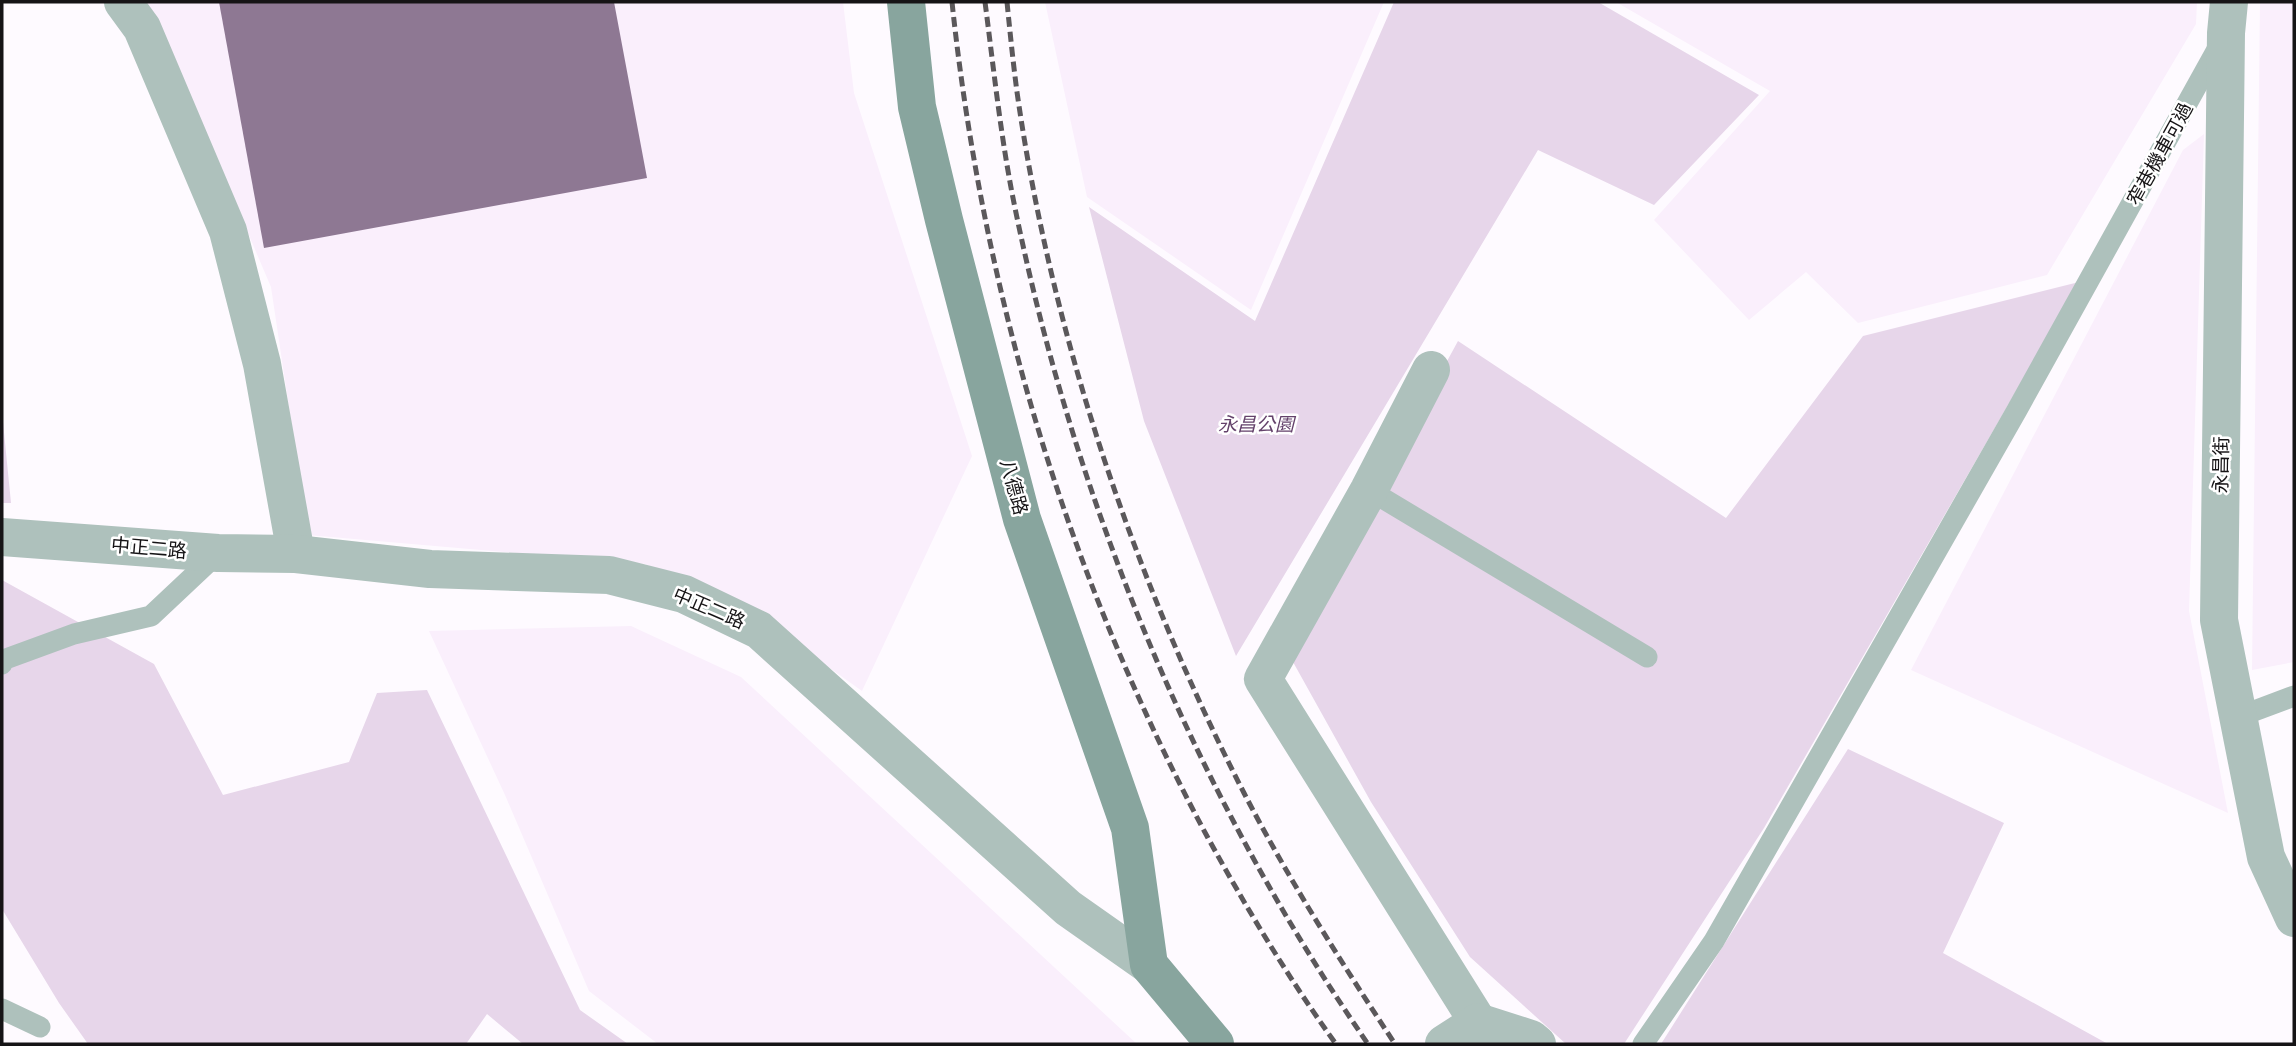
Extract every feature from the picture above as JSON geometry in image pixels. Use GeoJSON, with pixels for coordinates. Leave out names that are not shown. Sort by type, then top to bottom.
{"type":"FeatureCollection","features":[{"type":"Feature","properties":{"kind":"main road","name":"八德路"},"geometry":{"type":"LineString","coordinates":[[906,2],[917,107],[944,220],[1022,519],[1130,828],[1149,965]]}},
{"type":"Feature","properties":{"kind":"main road","name":"中正二路"},"geometry":{"type":"LineString","coordinates":[[1149,965],[1215,1044]]}},
{"type":"Feature","properties":{"kind":"street"},"geometry":{"type":"LineString","coordinates":[[123,2],[142,28],[228,231],[262,365],[296,554]]}},
{"type":"Feature","properties":{"kind":"street","name":"永昌街"},"geometry":{"type":"LineString","coordinates":[[2228,18],[2219,621],[2266,857],[2294,918]]}},
{"type":"Feature","properties":{"kind":"street"},"geometry":{"type":"LineString","coordinates":[[1431,370],[1369,490],[1263,678],[1478,1022],[1531,1039],[1537,1044]]}},
{"type":"Feature","properties":{"kind":"street","name":"中正二路"},"geometry":{"type":"LineString","coordinates":[[2,537],[218,554],[296,554],[430,569],[609,575],[684,594],[760,630],[1068,908],[1149,965]]}},
{"type":"Feature","properties":{"kind":"street"},"geometry":{"type":"LineString","coordinates":[[1444,1044],[1478,1022]]}},
{"type":"Feature","properties":{"kind":"lane","name":"窄巷機車可過"},"geometry":{"type":"LineString","coordinates":[[1643,1044],[1714,941],[2093,274],[2228,18]]}},
{"type":"Feature","properties":{"kind":"lane"},"geometry":{"type":"LineString","coordinates":[[1369,490],[1647,657]]}},
{"type":"Feature","properties":{"kind":"lane"},"geometry":{"type":"LineString","coordinates":[[2,664],[4,660],[74,634],[151,617],[218,554]]}},
{"type":"Feature","properties":{"kind":"lane"},"geometry":{"type":"LineString","coordinates":[[2238,717],[2294,696]]}},
{"type":"Feature","properties":{"kind":"lane"},"geometry":{"type":"LineString","coordinates":[[2,1009],[40,1027]]}},
{"type":"Feature","properties":{"kind":"shaded area"},"geometry":{"type":"Polygon","coordinates":[[[129,2],[843,2],[854,93],[972,456],[862,691],[751,612],[645,564],[308,535],[271,287],[201,123],[129,2]]]}},
{"type":"Feature","properties":{"kind":"shaded area"},"geometry":{"type":"Polygon","coordinates":[[[1045,2],[1384,2],[1251,310],[1087,197],[1045,2]]]}},
{"type":"Feature","properties":{"kind":"shaded area"},"geometry":{"type":"Polygon","coordinates":[[[1616,2],[2197,2],[2196,24],[2047,275],[1858,323],[1806,272],[1749,320],[1654,220],[1770,91],[1616,2]]]}},
{"type":"Feature","properties":{"kind":"shaded area"},"geometry":{"type":"Polygon","coordinates":[[[2260,2],[2294,2],[2294,662],[2252,670],[2260,2]]]}},
{"type":"Feature","properties":{"kind":"shaded area"},"geometry":{"type":"Polygon","coordinates":[[[2204,134],[2189,611],[2228,813],[1911,670],[2183,150],[2204,134]]]}},
{"type":"Feature","properties":{"kind":"shaded area"},"geometry":{"type":"Polygon","coordinates":[[[631,626],[741,677],[1137,1044],[658,1044],[589,991],[505,795],[429,631],[631,626]]]}},
{"type":"Feature","properties":{"kind":"green space","name":"永昌公園"},"geometry":{"type":"Polygon","coordinates":[[[1394,2],[1598,2],[1759,95],[1654,205],[1538,150],[1236,656],[1144,421],[1089,207],[1255,321],[1394,2]]]}},
{"type":"Feature","properties":{"kind":"green space"},"geometry":{"type":"Polygon","coordinates":[[[2079,282],[1764,828],[1624,1044],[1566,1044],[1470,957],[1371,802],[1288,653],[1458,341],[1726,518],[1863,336],[2079,282]]]}},
{"type":"Feature","properties":{"kind":"green space"},"geometry":{"type":"Polygon","coordinates":[[[2,412],[11,503],[2,503],[2,412]]]}},
{"type":"Feature","properties":{"kind":"green space"},"geometry":{"type":"Polygon","coordinates":[[[2,580],[154,664],[223,795],[349,762],[377,693],[427,690],[580,1010],[628,1044],[523,1044],[487,1014],[466,1044],[88,1044],[59,1003],[2,909],[2,580]]]}},
{"type":"Feature","properties":{"kind":"green space"},"geometry":{"type":"Polygon","coordinates":[[[1848,749],[2004,823],[1943,953],[2108,1044],[1661,1044],[1848,749]]]}},
{"type":"Feature","properties":{"kind":"building"},"geometry":{"type":"Polygon","coordinates":[[[219,2],[614,2],[647,178],[264,248],[219,2]]]}},
{"type":"Feature","properties":{"kind":"railway"},"geometry":{"type":"LineString","coordinates":[[952,2],[966,111],[985,220],[1010,327],[1039,432],[1074,536],[1113,639],[1158,739],[1208,838],[1269,943],[1336,1044]]}},
{"type":"Feature","properties":{"kind":"railway"},"geometry":{"type":"LineString","coordinates":[[985,2],[1015,208],[1041,319],[1072,429],[1108,538],[1150,644],[1197,749],[1249,850],[1306,949],[1368,1044]]}},
{"type":"Feature","properties":{"kind":"railway"},"geometry":{"type":"LineString","coordinates":[[1007,2],[1017,92],[1051,272],[1074,362],[1132,540],[1166,626],[1244,793],[1316,920],[1395,1044]]}}]}
